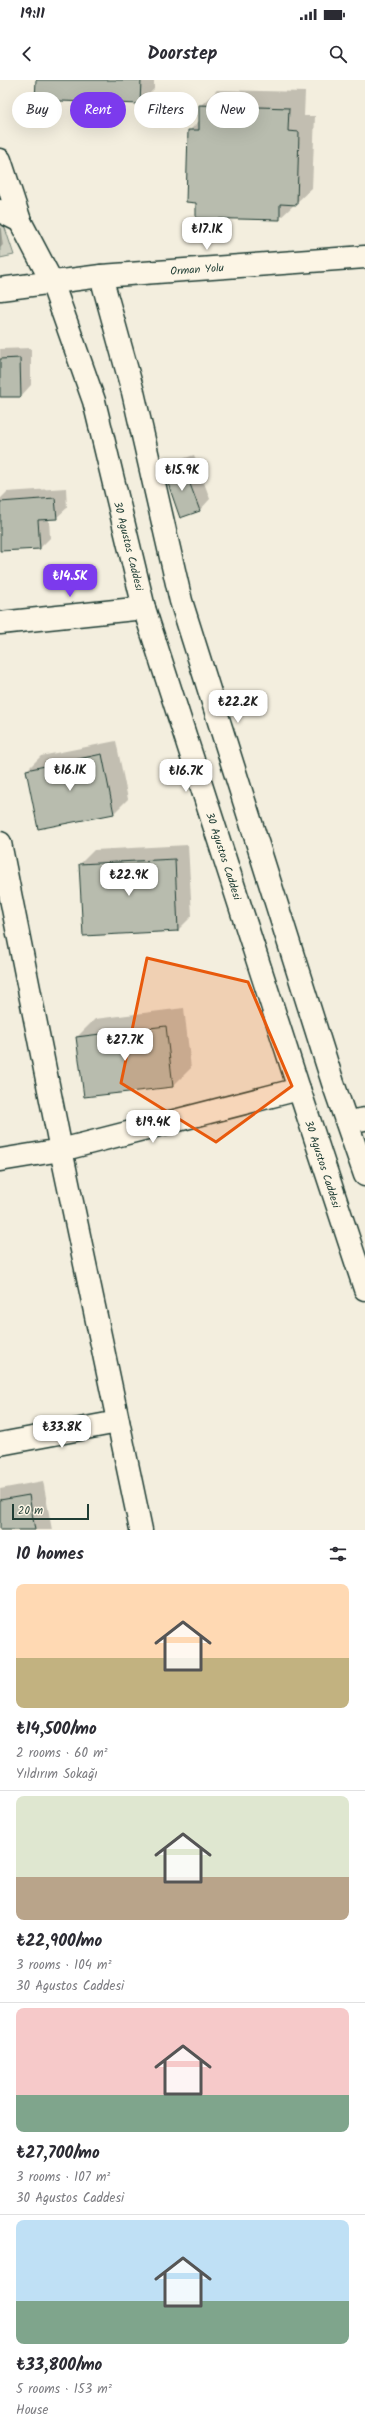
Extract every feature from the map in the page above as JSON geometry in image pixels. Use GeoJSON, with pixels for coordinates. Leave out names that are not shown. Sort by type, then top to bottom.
{"type":"FeatureCollection","features":[{"type":"Feature","properties":{"kind":"main road","name":"30 Agustos Caddesi"},"geometry":{"type":"LineString","coordinates":[[0,160],[20,220],[52,282],[94,401],[144,608],[299,1089],[365,1288]]}},
{"type":"Feature","properties":{"kind":"main road"},"geometry":{"type":"LineString","coordinates":[[0,210],[20,220]]}},
{"type":"Feature","properties":{"kind":"main road","name":"Orman Yolu"},"geometry":{"type":"LineString","coordinates":[[0,289],[101,276],[365,257]]}},
{"type":"Feature","properties":{"kind":"main road"},"geometry":{"type":"LineString","coordinates":[[101,276],[133,392],[181,601],[356,1120],[365,1175]]}},
{"type":"Feature","properties":{"kind":"main road"},"geometry":{"type":"LineString","coordinates":[[0,623],[144,608]]}},
{"type":"Feature","properties":{"kind":"main road"},"geometry":{"type":"LineString","coordinates":[[2,855],[61,1150],[141,1530]]}},
{"type":"Feature","properties":{"kind":"main road"},"geometry":{"type":"LineString","coordinates":[[0,1160],[61,1150],[299,1089]]}},
{"type":"Feature","properties":{"kind":"main road"},"geometry":{"type":"LineString","coordinates":[[0,1444],[118,1422]]}},
{"type":"Feature","properties":{"kind":"highlighted area"},"geometry":{"type":"Polygon","coordinates":[[[147,958],[248,982],[292,1086],[216,1142],[121,1083],[147,958]]]}},
{"type":"Feature","properties":{"kind":"shaded area"},"geometry":{"type":"Polygon","coordinates":[[[0,213],[14,255],[0,258],[0,213]]]}},
{"type":"Feature","properties":{"kind":"building"},"geometry":{"type":"Polygon","coordinates":[[[36,80],[141,80],[140,92],[134,92],[134,104],[126,103],[126,92],[70,92],[70,101],[62,101],[62,92],[35,92],[36,80]]]}},
{"type":"Feature","properties":{"kind":"building"},"geometry":{"type":"Polygon","coordinates":[[[199,105],[206,105],[206,128],[259,128],[259,107],[289,108],[288,131],[299,132],[297,205],[280,204],[280,220],[196,218],[196,203],[186,202],[188,130],[199,130],[199,105]]]}},
{"type":"Feature","properties":{"kind":"building"},"geometry":{"type":"Polygon","coordinates":[[[20,358],[21,397],[0,397],[0,359],[20,358]]]}},
{"type":"Feature","properties":{"kind":"building"},"geometry":{"type":"Polygon","coordinates":[[[183,465],[200,511],[180,518],[164,472],[183,465]]]}},
{"type":"Feature","properties":{"kind":"building"},"geometry":{"type":"Polygon","coordinates":[[[55,498],[57,519],[38,520],[40,549],[0,551],[0,502],[55,498]]]}},
{"type":"Feature","properties":{"kind":"building"},"geometry":{"type":"Polygon","coordinates":[[[102,754],[114,814],[38,829],[26,770],[102,754]]]}},
{"type":"Feature","properties":{"kind":"building"},"geometry":{"type":"Polygon","coordinates":[[[175,859],[178,931],[83,936],[79,864],[175,859]]]}},
{"type":"Feature","properties":{"kind":"building"},"geometry":{"type":"Polygon","coordinates":[[[166,1026],[173,1087],[84,1097],[76,1037],[166,1026]]]}},
{"type":"Feature","properties":{"kind":"building"},"geometry":{"type":"Polygon","coordinates":[[[29,1495],[35,1530],[0,1530],[0,1500],[29,1495]]]}}]}
